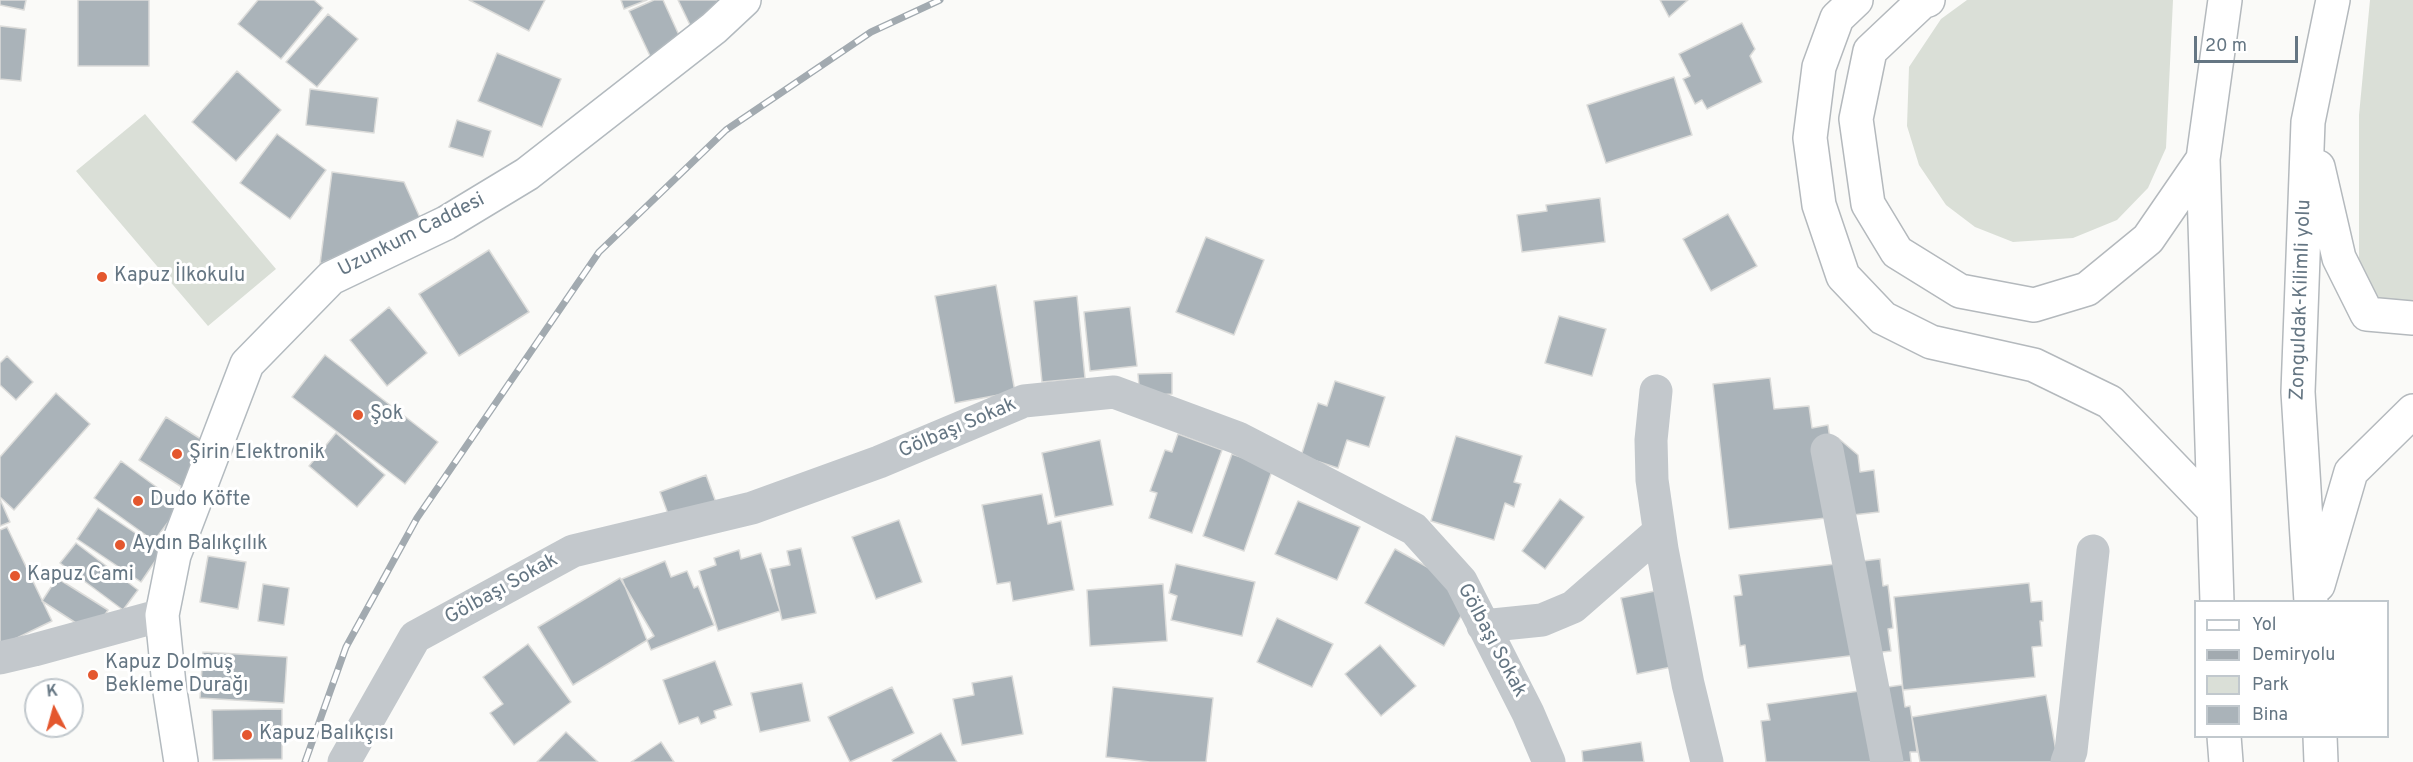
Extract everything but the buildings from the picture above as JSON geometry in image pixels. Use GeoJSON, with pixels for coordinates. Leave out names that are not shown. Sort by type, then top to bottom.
{"type":"FeatureCollection","features":[{"type":"Feature","properties":{"kind":"main road","name":"Uzunkum Caddesi"},"geometry":{"type":"LineString","coordinates":[[181,762],[169,685],[162,615],[174,555],[247,364],[331,279],[446,223],[527,174],[714,28],[744,0]]}},
{"type":"Feature","properties":{"kind":"main road"},"geometry":{"type":"LineString","coordinates":[[1856,0],[1838,18],[1819,68],[1810,138],[1820,205],[1843,276],[1883,318],[1931,342],[2034,365],[2110,402],[2213,509]]}},
{"type":"Feature","properties":{"kind":"main road"},"geometry":{"type":"LineString","coordinates":[[1928,0],[1870,51],[1856,119],[1868,204],[1897,252],[1960,291],[2034,305],[2087,289],[2148,239],[2203,159]]}},
{"type":"Feature","properties":{"kind":"main road"},"geometry":{"type":"LineString","coordinates":[[2217,600],[2203,159],[2225,0]]}},
{"type":"Feature","properties":{"kind":"main road","name":"Zonguldak-Kilimli yolu"},"geometry":{"type":"LineString","coordinates":[[2312,600],[2298,392],[2308,122],[2333,0]]}},
{"type":"Feature","properties":{"kind":"main road"},"geometry":{"type":"LineString","coordinates":[[2308,122],[2339,258],[2367,314],[2413,318]]}},
{"type":"Feature","properties":{"kind":"main road"},"geometry":{"type":"LineString","coordinates":[[2313,600],[2351,471],[2413,411]]}},
{"type":"Feature","properties":{"kind":"main road"},"geometry":{"type":"LineString","coordinates":[[2224,738],[2226,762]]}},
{"type":"Feature","properties":{"kind":"main road"},"geometry":{"type":"LineString","coordinates":[[2320,738],[2321,762]]}},
{"type":"Feature","properties":{"kind":"street"},"geometry":{"type":"LineString","coordinates":[[1656,391],[1651,440],[1652,480],[1659,532],[1688,684],[1707,762]]}},
{"type":"Feature","properties":{"kind":"street","name":"Gölbaşı Sokak"},"geometry":{"type":"LineString","coordinates":[[344,762],[415,637],[573,551],[752,508],[879,462],[1024,401],[1114,392],[1238,438],[1414,529],[1461,581],[1528,713],[1549,762]]}},
{"type":"Feature","properties":{"kind":"street"},"geometry":{"type":"LineString","coordinates":[[1827,450],[1887,762]]}},
{"type":"Feature","properties":{"kind":"street"},"geometry":{"type":"LineString","coordinates":[[1483,626],[1542,620],[1573,607],[1659,532]]}},
{"type":"Feature","properties":{"kind":"street"},"geometry":{"type":"LineString","coordinates":[[2067,762],[2071,751],[2093,551]]}},
{"type":"Feature","properties":{"kind":"street"},"geometry":{"type":"LineString","coordinates":[[0,658],[34,651],[162,615]]}},
{"type":"Feature","properties":{"kind":"green space"},"geometry":{"type":"Polygon","coordinates":[[[1967,0],[2173,0],[2166,148],[2148,188],[2117,220],[2073,238],[2013,242],[1975,227],[1946,205],[1919,165],[1907,126],[1909,67],[1941,19],[1967,0]]]}},
{"type":"Feature","properties":{"kind":"green space"},"geometry":{"type":"Polygon","coordinates":[[[2370,0],[2413,0],[2413,305],[2384,305],[2367,291],[2359,276],[2359,115],[2370,0]]]}},
{"type":"Feature","properties":{"kind":"green space"},"geometry":{"type":"Polygon","coordinates":[[[145,114],[276,269],[208,326],[76,171],[145,114]]]}},
{"type":"Feature","properties":{"kind":"railway"},"geometry":{"type":"LineString","coordinates":[[305,762],[346,647],[417,518],[599,252],[726,130],[871,32],[940,0]]}},
{"type":"Feature","properties":{"kind":"place","name":"Kapuz İlkokulu"},"geometry":{"type":"Point","coordinates":[102,277]}},
{"type":"Feature","properties":{"kind":"place","name":"Şok"},"geometry":{"type":"Point","coordinates":[358,415]}},
{"type":"Feature","properties":{"kind":"place","name":"Şirin Elektronik"},"geometry":{"type":"Point","coordinates":[177,454]}},
{"type":"Feature","properties":{"kind":"place","name":"Dudo Köfte"},"geometry":{"type":"Point","coordinates":[138,501]}},
{"type":"Feature","properties":{"kind":"place","name":"Aydın Balıkçılık"},"geometry":{"type":"Point","coordinates":[120,545]}},
{"type":"Feature","properties":{"kind":"place","name":"Kapuz Cami"},"geometry":{"type":"Point","coordinates":[15,576]}},
{"type":"Feature","properties":{"kind":"place","name":"Kapuz Dolmuş Bekleme Durağı"},"geometry":{"type":"Point","coordinates":[93,675]}},
{"type":"Feature","properties":{"kind":"place","name":"Kapuz Balıkçısı"},"geometry":{"type":"Point","coordinates":[247,735]}}]}
